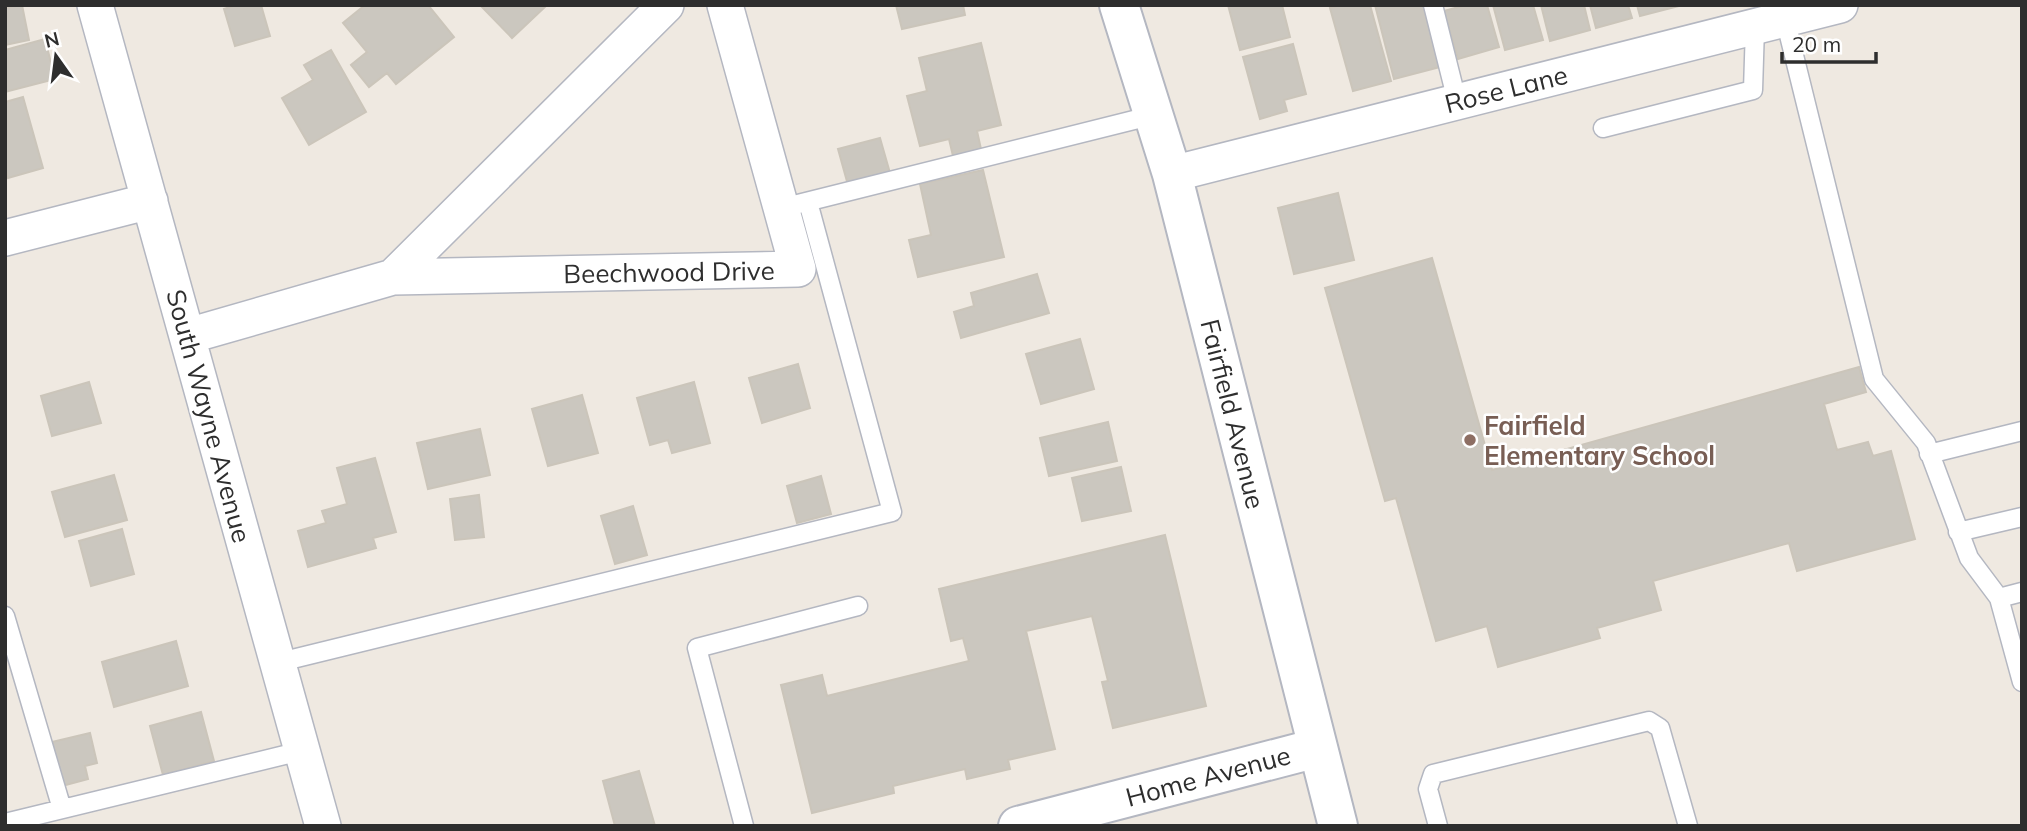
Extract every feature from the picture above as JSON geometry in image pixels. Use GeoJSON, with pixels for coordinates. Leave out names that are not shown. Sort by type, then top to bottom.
{"type":"FeatureCollection","features":[{"type":"Feature","properties":{"kind":"main road","name":"Fairfield Avenue"},"geometry":{"type":"LineString","coordinates":[[1119,5],[1172,173],[1338,826]]}},
{"type":"Feature","properties":{"kind":"main road","name":"Home Avenue"},"geometry":{"type":"LineString","coordinates":[[1018,826],[1317,748]]}},
{"type":"Feature","properties":{"kind":"street","name":"South Wayne Avenue"},"geometry":{"type":"LineString","coordinates":[[95,5],[323,826]]}},
{"type":"Feature","properties":{"kind":"street","name":"Beechwood Drive"},"geometry":{"type":"LineString","coordinates":[[393,277],[666,5]]}},
{"type":"Feature","properties":{"kind":"street","name":"Beechwood Drive"},"geometry":{"type":"LineString","coordinates":[[188,336],[393,277],[797,269],[794,205],[725,5]]}},
{"type":"Feature","properties":{"kind":"street","name":"Rose Lane"},"geometry":{"type":"LineString","coordinates":[[1172,173],[1780,17],[1840,5]]}},
{"type":"Feature","properties":{"kind":"street"},"geometry":{"type":"LineString","coordinates":[[5,238],[150,201]]}},
{"type":"Feature","properties":{"kind":"lane"},"geometry":{"type":"LineString","coordinates":[[1433,5],[1457,101]]}},
{"type":"Feature","properties":{"kind":"lane"},"geometry":{"type":"LineString","coordinates":[[1603,128],[1753,90],[1780,17]]}},
{"type":"Feature","properties":{"kind":"lane"},"geometry":{"type":"LineString","coordinates":[[1780,17],[1810,111],[1812,136],[1874,379],[1926,443],[1969,558],[1999,598],[2022,682]]}},
{"type":"Feature","properties":{"kind":"lane"},"geometry":{"type":"LineString","coordinates":[[276,663],[892,512],[794,205],[1154,115]]}},
{"type":"Feature","properties":{"kind":"lane"},"geometry":{"type":"LineString","coordinates":[[1929,454],[2022,431]]}},
{"type":"Feature","properties":{"kind":"lane"},"geometry":{"type":"LineString","coordinates":[[1958,532],[2022,517]]}},
{"type":"Feature","properties":{"kind":"lane"},"geometry":{"type":"LineString","coordinates":[[1999,598],[2022,592]]}},
{"type":"Feature","properties":{"kind":"lane"},"geometry":{"type":"LineString","coordinates":[[744,826],[697,648],[858,606]]}},
{"type":"Feature","properties":{"kind":"lane"},"geometry":{"type":"LineString","coordinates":[[5,616],[62,809]]}},
{"type":"Feature","properties":{"kind":"lane"},"geometry":{"type":"LineString","coordinates":[[1438,826],[1428,789],[1433,775],[1649,721],[1660,728],[1688,826]]}},
{"type":"Feature","properties":{"kind":"lane"},"geometry":{"type":"LineString","coordinates":[[5,824],[301,751]]}},
{"type":"Feature","properties":{"kind":"building"},"geometry":{"type":"Polygon","coordinates":[[[22,5],[29,40],[5,45],[5,8],[22,5]]]}},
{"type":"Feature","properties":{"kind":"building"},"geometry":{"type":"Polygon","coordinates":[[[236,5],[261,5],[270,36],[235,46],[224,9],[236,5]]]}},
{"type":"Feature","properties":{"kind":"building"},"geometry":{"type":"Polygon","coordinates":[[[365,5],[428,5],[454,37],[396,84],[387,73],[369,87],[351,65],[367,52],[343,23],[365,5]]]}},
{"type":"Feature","properties":{"kind":"building"},"geometry":{"type":"Polygon","coordinates":[[[480,5],[547,5],[512,38],[480,5]]]}},
{"type":"Feature","properties":{"kind":"building"},"geometry":{"type":"Polygon","coordinates":[[[896,5],[963,5],[965,15],[902,29],[896,5]]]}},
{"type":"Feature","properties":{"kind":"building"},"geometry":{"type":"Polygon","coordinates":[[[1228,5],[1282,5],[1290,37],[1240,50],[1228,5]]]}},
{"type":"Feature","properties":{"kind":"building"},"geometry":{"type":"Polygon","coordinates":[[[1340,5],[1370,5],[1391,81],[1353,91],[1330,8],[1340,5]]]}},
{"type":"Feature","properties":{"kind":"building"},"geometry":{"type":"Polygon","coordinates":[[[1375,5],[1423,5],[1440,67],[1394,79],[1375,5]]]}},
{"type":"Feature","properties":{"kind":"building"},"geometry":{"type":"Polygon","coordinates":[[[1466,5],[1487,5],[1499,47],[1458,59],[1444,11],[1466,5]]]}},
{"type":"Feature","properties":{"kind":"building"},"geometry":{"type":"Polygon","coordinates":[[[1493,5],[1533,5],[1543,40],[1505,50],[1493,5]]]}},
{"type":"Feature","properties":{"kind":"building"},"geometry":{"type":"Polygon","coordinates":[[[1541,5],[1584,5],[1590,30],[1550,41],[1541,5]]]}},
{"type":"Feature","properties":{"kind":"building"},"geometry":{"type":"Polygon","coordinates":[[[1590,5],[1628,5],[1632,18],[1596,28],[1590,5]]]}},
{"type":"Feature","properties":{"kind":"building"},"geometry":{"type":"Polygon","coordinates":[[[1637,5],[1679,5],[1679,6],[1640,16],[1637,5]]]}},
{"type":"Feature","properties":{"kind":"building"},"geometry":{"type":"Polygon","coordinates":[[[45,39],[55,79],[5,92],[5,50],[45,39]]]}},
{"type":"Feature","properties":{"kind":"building"},"geometry":{"type":"Polygon","coordinates":[[[981,43],[1001,125],[977,131],[981,149],[953,156],[949,139],[920,146],[907,96],[927,91],[919,58],[981,43]]]}},
{"type":"Feature","properties":{"kind":"building"},"geometry":{"type":"Polygon","coordinates":[[[1293,44],[1306,94],[1284,100],[1287,111],[1260,119],[1243,57],[1293,44]]]}},
{"type":"Feature","properties":{"kind":"building"},"geometry":{"type":"Polygon","coordinates":[[[331,50],[366,112],[309,145],[282,98],[313,80],[304,65],[331,50]]]}},
{"type":"Feature","properties":{"kind":"building"},"geometry":{"type":"Polygon","coordinates":[[[23,97],[43,168],[8,178],[5,167],[5,102],[23,97]]]}},
{"type":"Feature","properties":{"kind":"building"},"geometry":{"type":"Polygon","coordinates":[[[880,138],[890,173],[848,185],[838,149],[880,138]]]}},
{"type":"Feature","properties":{"kind":"building"},"geometry":{"type":"Polygon","coordinates":[[[983,170],[1004,257],[918,277],[909,240],[931,235],[920,184],[983,170]]]}},
{"type":"Feature","properties":{"kind":"building"},"geometry":{"type":"Polygon","coordinates":[[[1338,193],[1354,260],[1294,274],[1278,208],[1338,193]]]}},
{"type":"Feature","properties":{"kind":"building"},"geometry":{"type":"Polygon","coordinates":[[[1432,258],[1492,470],[1859,367],[1866,392],[1824,404],[1837,450],[1868,442],[1873,456],[1891,451],[1915,539],[1797,571],[1789,543],[1653,581],[1661,610],[1597,628],[1600,638],[1498,667],[1487,626],[1436,641],[1396,498],[1385,501],[1325,288],[1432,258]]]}},
{"type":"Feature","properties":{"kind":"building"},"geometry":{"type":"Polygon","coordinates":[[[1037,274],[1049,313],[961,338],[954,312],[974,306],[971,293],[1037,274]]]}},
{"type":"Feature","properties":{"kind":"building"},"geometry":{"type":"Polygon","coordinates":[[[1080,339],[1094,389],[1041,404],[1026,354],[1080,339]]]}},
{"type":"Feature","properties":{"kind":"building"},"geometry":{"type":"Polygon","coordinates":[[[798,364],[810,408],[762,423],[749,378],[798,364]]]}},
{"type":"Feature","properties":{"kind":"building"},"geometry":{"type":"Polygon","coordinates":[[[89,382],[101,423],[52,436],[41,396],[89,382]]]}},
{"type":"Feature","properties":{"kind":"building"},"geometry":{"type":"Polygon","coordinates":[[[694,382],[710,443],[672,453],[668,440],[650,445],[637,398],[694,382]]]}},
{"type":"Feature","properties":{"kind":"building"},"geometry":{"type":"Polygon","coordinates":[[[582,395],[598,453],[548,466],[532,409],[582,395]]]}},
{"type":"Feature","properties":{"kind":"building"},"geometry":{"type":"Polygon","coordinates":[[[1108,422],[1117,461],[1049,476],[1040,438],[1108,422]]]}},
{"type":"Feature","properties":{"kind":"building"},"geometry":{"type":"Polygon","coordinates":[[[480,429],[490,475],[428,489],[417,443],[480,429]]]}},
{"type":"Feature","properties":{"kind":"building"},"geometry":{"type":"Polygon","coordinates":[[[375,458],[396,532],[373,538],[376,548],[308,567],[298,531],[326,523],[322,511],[347,504],[337,468],[375,458]]]}},
{"type":"Feature","properties":{"kind":"building"},"geometry":{"type":"Polygon","coordinates":[[[1121,467],[1131,511],[1082,521],[1072,478],[1121,467]]]}},
{"type":"Feature","properties":{"kind":"building"},"geometry":{"type":"Polygon","coordinates":[[[114,475],[127,520],[65,537],[52,492],[114,475]]]}},
{"type":"Feature","properties":{"kind":"building"},"geometry":{"type":"Polygon","coordinates":[[[821,476],[831,514],[797,523],[787,486],[821,476]]]}},
{"type":"Feature","properties":{"kind":"building"},"geometry":{"type":"Polygon","coordinates":[[[479,495],[484,537],[455,540],[450,499],[479,495]]]}},
{"type":"Feature","properties":{"kind":"building"},"geometry":{"type":"Polygon","coordinates":[[[633,506],[647,555],[615,564],[601,516],[633,506]]]}},
{"type":"Feature","properties":{"kind":"building"},"geometry":{"type":"Polygon","coordinates":[[[122,529],[134,574],[91,586],[79,541],[122,529]]]}},
{"type":"Feature","properties":{"kind":"building"},"geometry":{"type":"Polygon","coordinates":[[[1165,535],[1206,706],[1113,728],[1102,682],[1108,681],[1092,616],[1026,631],[1055,749],[1008,760],[1010,769],[967,779],[965,769],[893,786],[894,793],[812,813],[781,685],[822,675],[827,696],[969,661],[963,638],[951,641],[939,589],[1165,535]]]}},
{"type":"Feature","properties":{"kind":"building"},"geometry":{"type":"Polygon","coordinates":[[[176,641],[188,686],[114,707],[102,662],[176,641]]]}},
{"type":"Feature","properties":{"kind":"building"},"geometry":{"type":"Polygon","coordinates":[[[201,712],[214,761],[163,775],[150,726],[201,712]]]}},
{"type":"Feature","properties":{"kind":"building"},"geometry":{"type":"Polygon","coordinates":[[[90,733],[97,763],[85,766],[88,779],[62,786],[52,742],[90,733]]]}},
{"type":"Feature","properties":{"kind":"building"},"geometry":{"type":"Polygon","coordinates":[[[639,771],[655,826],[615,826],[603,781],[639,771]]]}},
{"type":"Feature","properties":{"kind":"place","name":"Fairfield Elementary School"},"geometry":{"type":"Point","coordinates":[1470,440]}}]}
